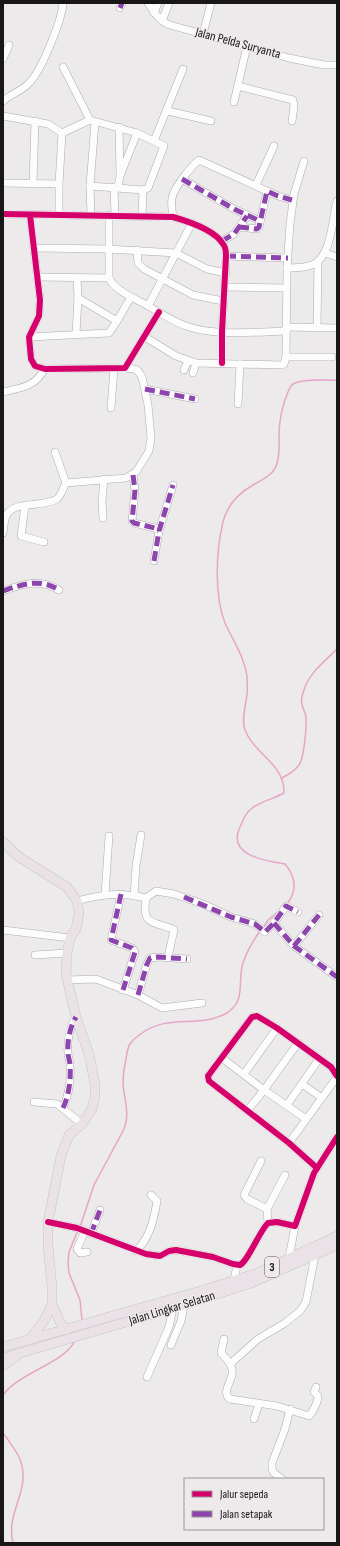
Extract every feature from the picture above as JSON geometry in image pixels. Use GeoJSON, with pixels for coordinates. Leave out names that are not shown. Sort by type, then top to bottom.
{"type":"FeatureCollection","features":[{"type":"Feature","properties":{"kind":"main road"},"geometry":{"type":"LineString","coordinates":[[4,844],[19,857],[67,887],[78,901],[79,910],[76,929],[70,938],[67,953],[67,980],[76,1018],[91,1060],[96,1091],[92,1109],[82,1124],[69,1135],[64,1147],[59,1163],[47,1235],[52,1304],[60,1322],[70,1328]]}},
{"type":"Feature","properties":{"kind":"main road","name":"Jalan Lingkar Selatan"},"geometry":{"type":"LineString","coordinates":[[3,1347],[97,1321],[234,1280],[261,1271],[337,1236]]}},
{"type":"Feature","properties":{"kind":"main road","name":"Jalan Lingkar Selatan"},"geometry":{"type":"LineString","coordinates":[[3,1358],[184,1305],[251,1283],[337,1245]]}},
{"type":"Feature","properties":{"kind":"main road"},"geometry":{"type":"LineString","coordinates":[[29,1340],[44,1321],[52,1304]]}},
{"type":"Feature","properties":{"kind":"main road"},"geometry":{"type":"LineString","coordinates":[[3,1366],[28,1350]]}},
{"type":"Feature","properties":{"kind":"street"},"geometry":{"type":"LineString","coordinates":[[3,101],[26,86],[33,79],[41,65],[59,23],[63,3]]}},
{"type":"Feature","properties":{"kind":"street","name":"Jalan Pelda Suryanta"},"geometry":{"type":"LineString","coordinates":[[148,3],[154,13],[162,21],[170,25],[324,65],[337,65]]}},
{"type":"Feature","properties":{"kind":"street"},"geometry":{"type":"LineString","coordinates":[[154,13],[158,3]]}},
{"type":"Feature","properties":{"kind":"street"},"geometry":{"type":"LineString","coordinates":[[162,21],[169,3]]}},
{"type":"Feature","properties":{"kind":"street"},"geometry":{"type":"LineString","coordinates":[[203,34],[211,3]]}},
{"type":"Feature","properties":{"kind":"street"},"geometry":{"type":"LineString","coordinates":[[3,59],[9,45]]}},
{"type":"Feature","properties":{"kind":"street"},"geometry":{"type":"LineString","coordinates":[[234,102],[247,46]]}},
{"type":"Feature","properties":{"kind":"street"},"geometry":{"type":"LineString","coordinates":[[63,67],[93,121],[90,186],[91,215]]}},
{"type":"Feature","properties":{"kind":"street"},"geometry":{"type":"LineString","coordinates":[[154,141],[168,111],[183,69]]}},
{"type":"Feature","properties":{"kind":"street"},"geometry":{"type":"LineString","coordinates":[[238,86],[293,100],[294,106],[292,121]]}},
{"type":"Feature","properties":{"kind":"street"},"geometry":{"type":"LineString","coordinates":[[168,111],[211,122]]}},
{"type":"Feature","properties":{"kind":"street"},"geometry":{"type":"LineString","coordinates":[[3,116],[48,124],[62,133]]}},
{"type":"Feature","properties":{"kind":"street"},"geometry":{"type":"LineString","coordinates":[[33,184],[35,121]]}},
{"type":"Feature","properties":{"kind":"street"},"geometry":{"type":"LineString","coordinates":[[62,133],[93,121],[119,127],[164,146],[149,187],[142,190],[90,186]]}},
{"type":"Feature","properties":{"kind":"street"},"geometry":{"type":"LineString","coordinates":[[119,127],[120,176]]}},
{"type":"Feature","properties":{"kind":"street"},"geometry":{"type":"LineString","coordinates":[[59,215],[58,184],[62,133]]}},
{"type":"Feature","properties":{"kind":"street"},"geometry":{"type":"LineString","coordinates":[[136,133],[116,187],[108,249],[109,278],[111,283],[130,297],[187,327],[200,330],[222,332],[337,328]]}},
{"type":"Feature","properties":{"kind":"street"},"geometry":{"type":"LineString","coordinates":[[256,185],[274,146]]}},
{"type":"Feature","properties":{"kind":"street"},"geometry":{"type":"LineString","coordinates":[[173,217],[172,199],[182,179],[198,160],[201,160],[278,196],[292,200]]}},
{"type":"Feature","properties":{"kind":"street"},"geometry":{"type":"LineString","coordinates":[[145,337],[164,350],[196,363],[284,364],[286,357],[286,288],[292,200],[304,161]]}},
{"type":"Feature","properties":{"kind":"street"},"geometry":{"type":"LineString","coordinates":[[182,179],[247,216],[260,221]]}},
{"type":"Feature","properties":{"kind":"street"},"geometry":{"type":"LineString","coordinates":[[3,183],[58,184]]}},
{"type":"Feature","properties":{"kind":"street"},"geometry":{"type":"LineString","coordinates":[[142,190],[142,216]]}},
{"type":"Feature","properties":{"kind":"street"},"geometry":{"type":"LineString","coordinates":[[239,227],[256,229],[259,227],[267,191]]}},
{"type":"Feature","properties":{"kind":"street"},"geometry":{"type":"LineString","coordinates":[[287,268],[310,266],[318,261],[325,253],[337,201]]}},
{"type":"Feature","properties":{"kind":"street"},"geometry":{"type":"LineString","coordinates":[[3,214],[173,217],[192,222],[214,235],[222,241],[226,249],[222,363]]}},
{"type":"Feature","properties":{"kind":"street"},"geometry":{"type":"LineString","coordinates":[[30,215],[38,277],[40,308],[36,323],[29,337],[30,353],[33,363],[39,368],[125,368],[138,371],[142,377],[148,406],[151,443],[149,451],[133,475],[124,478],[66,483]]}},
{"type":"Feature","properties":{"kind":"street"},"geometry":{"type":"LineString","coordinates":[[222,241],[230,238],[247,216]]}},
{"type":"Feature","properties":{"kind":"street"},"geometry":{"type":"LineString","coordinates":[[148,306],[192,222]]}},
{"type":"Feature","properties":{"kind":"street"},"geometry":{"type":"LineString","coordinates":[[34,248],[176,252],[206,269],[226,273]]}},
{"type":"Feature","properties":{"kind":"street"},"geometry":{"type":"LineString","coordinates":[[137,250],[137,261],[140,266],[162,279],[199,297],[223,301]]}},
{"type":"Feature","properties":{"kind":"street"},"geometry":{"type":"LineString","coordinates":[[325,253],[337,257]]}},
{"type":"Feature","properties":{"kind":"street"},"geometry":{"type":"LineString","coordinates":[[226,256],[288,258]]}},
{"type":"Feature","properties":{"kind":"street"},"geometry":{"type":"LineString","coordinates":[[317,328],[318,261]]}},
{"type":"Feature","properties":{"kind":"street"},"geometry":{"type":"LineString","coordinates":[[38,277],[109,278]]}},
{"type":"Feature","properties":{"kind":"street"},"geometry":{"type":"LineString","coordinates":[[76,334],[78,278]]}},
{"type":"Feature","properties":{"kind":"street"},"geometry":{"type":"LineString","coordinates":[[225,287],[286,288]]}},
{"type":"Feature","properties":{"kind":"street"},"geometry":{"type":"LineString","coordinates":[[29,337],[109,333],[130,297]]}},
{"type":"Feature","properties":{"kind":"street"},"geometry":{"type":"LineString","coordinates":[[78,298],[117,321]]}},
{"type":"Feature","properties":{"kind":"street"},"geometry":{"type":"LineString","coordinates":[[125,368],[159,312]]}},
{"type":"Feature","properties":{"kind":"street"},"geometry":{"type":"LineString","coordinates":[[286,357],[332,356]]}},
{"type":"Feature","properties":{"kind":"street"},"geometry":{"type":"LineString","coordinates":[[184,370],[188,360]]}},
{"type":"Feature","properties":{"kind":"street"},"geometry":{"type":"LineString","coordinates":[[193,373],[196,363]]}},
{"type":"Feature","properties":{"kind":"street"},"geometry":{"type":"LineString","coordinates":[[238,404],[240,364]]}},
{"type":"Feature","properties":{"kind":"street"},"geometry":{"type":"LineString","coordinates":[[3,392],[28,386],[35,382],[45,368]]}},
{"type":"Feature","properties":{"kind":"street"},"geometry":{"type":"LineString","coordinates":[[111,408],[114,368]]}},
{"type":"Feature","properties":{"kind":"street"},"geometry":{"type":"LineString","coordinates":[[145,389],[195,399]]}},
{"type":"Feature","properties":{"kind":"street"},"geometry":{"type":"LineString","coordinates":[[3,533],[7,514],[15,508],[55,500],[59,497],[66,483],[55,452]]}},
{"type":"Feature","properties":{"kind":"street"},"geometry":{"type":"LineString","coordinates":[[133,475],[135,490],[133,522],[156,528],[159,531]]}},
{"type":"Feature","properties":{"kind":"street"},"geometry":{"type":"LineString","coordinates":[[103,518],[102,501],[104,479]]}},
{"type":"Feature","properties":{"kind":"street"},"geometry":{"type":"LineString","coordinates":[[154,561],[159,531],[172,485]]}},
{"type":"Feature","properties":{"kind":"street"},"geometry":{"type":"LineString","coordinates":[[25,506],[21,536],[44,542]]}},
{"type":"Feature","properties":{"kind":"street"},"geometry":{"type":"LineString","coordinates":[[3,597],[3,591],[29,583],[49,584],[59,590]]}},
{"type":"Feature","properties":{"kind":"street"},"geometry":{"type":"LineString","coordinates":[[134,896],[136,866],[141,835]]}},
{"type":"Feature","properties":{"kind":"street"},"geometry":{"type":"LineString","coordinates":[[105,894],[108,836]]}},
{"type":"Feature","properties":{"kind":"street"},"geometry":{"type":"LineString","coordinates":[[168,958],[174,930],[147,918],[144,908],[146,898],[151,893],[157,891],[174,894],[203,904],[232,917],[255,924],[264,931],[267,931],[286,906],[298,912]]}},
{"type":"Feature","properties":{"kind":"street"},"geometry":{"type":"LineString","coordinates":[[78,901],[105,894],[121,894],[146,898]]}},
{"type":"Feature","properties":{"kind":"street"},"geometry":{"type":"LineString","coordinates":[[121,894],[111,940],[132,948],[135,952],[123,990]]}},
{"type":"Feature","properties":{"kind":"street"},"geometry":{"type":"LineString","coordinates":[[294,946],[319,915]]}},
{"type":"Feature","properties":{"kind":"street"},"geometry":{"type":"LineString","coordinates":[[274,923],[294,946],[337,977]]}},
{"type":"Feature","properties":{"kind":"street"},"geometry":{"type":"LineString","coordinates":[[3,930],[70,938]]}},
{"type":"Feature","properties":{"kind":"street"},"geometry":{"type":"LineString","coordinates":[[35,955],[67,953]]}},
{"type":"Feature","properties":{"kind":"street"},"geometry":{"type":"LineString","coordinates":[[138,995],[149,961],[155,957],[187,959]]}},
{"type":"Feature","properties":{"kind":"street"},"geometry":{"type":"LineString","coordinates":[[67,980],[96,979],[138,995],[162,1008],[202,1003]]}},
{"type":"Feature","properties":{"kind":"street"},"geometry":{"type":"LineString","coordinates":[[289,1143],[337,1077],[331,1068],[298,1043],[260,1016],[254,1016],[212,1069],[208,1079],[289,1143],[316,1168]]}},
{"type":"Feature","properties":{"kind":"street"},"geometry":{"type":"LineString","coordinates":[[63,1108],[67,1099],[69,1085],[69,1032],[76,1018]]}},
{"type":"Feature","properties":{"kind":"street"},"geometry":{"type":"LineString","coordinates":[[244,1074],[277,1028]]}},
{"type":"Feature","properties":{"kind":"street"},"geometry":{"type":"LineString","coordinates":[[247,1111],[298,1043]]}},
{"type":"Feature","properties":{"kind":"street"},"geometry":{"type":"LineString","coordinates":[[222,1058],[306,1120]]}},
{"type":"Feature","properties":{"kind":"street"},"geometry":{"type":"LineString","coordinates":[[287,1105],[319,1059]]}},
{"type":"Feature","properties":{"kind":"street"},"geometry":{"type":"LineString","coordinates":[[302,1084],[322,1098]]}},
{"type":"Feature","properties":{"kind":"street"},"geometry":{"type":"LineString","coordinates":[[34,1102],[57,1104],[82,1124]]}},
{"type":"Feature","properties":{"kind":"street"},"geometry":{"type":"LineString","coordinates":[[289,1258],[295,1226],[308,1186],[316,1168],[337,1137]]}},
{"type":"Feature","properties":{"kind":"street"},"geometry":{"type":"LineString","coordinates":[[261,1161],[244,1195],[247,1199],[267,1209]]}},
{"type":"Feature","properties":{"kind":"street"},"geometry":{"type":"LineString","coordinates":[[48,1222],[83,1230],[136,1251],[157,1256],[163,1255],[172,1250],[186,1251],[213,1257],[237,1265],[245,1261],[255,1241],[268,1223],[267,1209],[285,1175]]}},
{"type":"Feature","properties":{"kind":"street"},"geometry":{"type":"LineString","coordinates":[[136,1251],[147,1237],[151,1224],[156,1201],[151,1194]]}},
{"type":"Feature","properties":{"kind":"street"},"geometry":{"type":"LineString","coordinates":[[87,1252],[80,1253],[78,1249],[83,1230],[100,1210]]}},
{"type":"Feature","properties":{"kind":"street"},"geometry":{"type":"LineString","coordinates":[[268,1223],[277,1222],[295,1226]]}},
{"type":"Feature","properties":{"kind":"street"},"geometry":{"type":"LineString","coordinates":[[230,1364],[258,1339],[285,1323],[300,1311],[306,1302],[314,1255]]}},
{"type":"Feature","properties":{"kind":"street"},"geometry":{"type":"LineString","coordinates":[[234,1280],[237,1265]]}},
{"type":"Feature","properties":{"kind":"street"},"geometry":{"type":"LineString","coordinates":[[171,1345],[181,1320],[184,1305]]}},
{"type":"Feature","properties":{"kind":"street"},"geometry":{"type":"LineString","coordinates":[[147,1377],[169,1327],[173,1308]]}},
{"type":"Feature","properties":{"kind":"street"},"geometry":{"type":"LineString","coordinates":[[224,1339],[221,1353],[230,1364],[233,1372],[226,1390],[227,1397],[230,1399],[290,1409],[311,1415],[318,1400],[318,1396],[314,1392],[316,1386]]}},
{"type":"Feature","properties":{"kind":"street"},"geometry":{"type":"LineString","coordinates":[[254,1419],[259,1404]]}},
{"type":"Feature","properties":{"kind":"street"},"geometry":{"type":"LineString","coordinates":[[280,1478],[274,1474],[272,1463],[285,1429],[290,1409]]}},
{"type":"Feature","properties":{"kind":"waterway"},"geometry":{"type":"LineString","coordinates":[[287,904],[294,889],[293,879],[289,869],[285,864],[259,859],[243,851],[239,845],[237,837],[244,817],[251,809],[284,793],[280,774],[255,746],[245,730],[244,717],[247,676],[241,655],[221,612],[217,573],[219,546],[223,522],[227,511],[234,500],[248,488],[268,476],[276,467],[279,453],[281,414],[291,386],[300,381],[337,380]]}},
{"type":"Feature","properties":{"kind":"waterway"},"geometry":{"type":"LineString","coordinates":[[282,778],[297,767],[301,761],[306,724],[302,699],[306,684],[318,668],[337,649]]}},
{"type":"Feature","properties":{"kind":"waterway"},"geometry":{"type":"LineString","coordinates":[[263,928],[268,920],[278,912]]}},
{"type":"Feature","properties":{"kind":"waterway"},"geometry":{"type":"LineString","coordinates":[[80,1227],[94,1185],[123,1131],[127,1119],[123,1077],[127,1052],[130,1044],[149,1029],[160,1025],[171,1022],[214,1018],[225,1014],[232,1009],[239,998],[241,970],[246,954],[260,931]]}},
{"type":"Feature","properties":{"kind":"waterway"},"geometry":{"type":"LineString","coordinates":[[78,1230],[69,1252],[68,1263],[69,1273],[80,1300],[82,1320]]}},
{"type":"Feature","properties":{"kind":"waterway"},"geometry":{"type":"LineString","coordinates":[[3,1395],[19,1380],[62,1355],[70,1348],[75,1340]]}},
{"type":"Feature","properties":{"kind":"waterway"},"geometry":{"type":"LineString","coordinates":[[3,1433],[20,1459],[23,1470],[21,1491],[12,1521],[11,1532],[13,1543]]}},
{"type":"Feature","properties":{"kind":"marked path"},"geometry":{"type":"LineString","coordinates":[[120,8],[122,3]]}},
{"type":"Feature","properties":{"kind":"marked path"},"geometry":{"type":"LineString","coordinates":[[182,179],[234,209],[260,221]]}},
{"type":"Feature","properties":{"kind":"marked path"},"geometry":{"type":"LineString","coordinates":[[239,227],[257,229],[259,227],[267,191],[292,200]]}},
{"type":"Feature","properties":{"kind":"marked path"},"geometry":{"type":"LineString","coordinates":[[222,241],[234,234],[247,216]]}},
{"type":"Feature","properties":{"kind":"marked path"},"geometry":{"type":"LineString","coordinates":[[226,256],[288,258]]}},
{"type":"Feature","properties":{"kind":"marked path"},"geometry":{"type":"LineString","coordinates":[[145,389],[195,399]]}},
{"type":"Feature","properties":{"kind":"marked path"},"geometry":{"type":"LineString","coordinates":[[133,475],[135,490],[132,521],[134,523],[155,528],[159,531]]}},
{"type":"Feature","properties":{"kind":"marked path"},"geometry":{"type":"LineString","coordinates":[[154,561],[159,531],[173,485]]}},
{"type":"Feature","properties":{"kind":"marked path"},"geometry":{"type":"LineString","coordinates":[[3,591],[31,583],[45,584],[59,590]]}},
{"type":"Feature","properties":{"kind":"marked path"},"geometry":{"type":"LineString","coordinates":[[121,894],[111,940],[132,948],[135,952],[123,990]]}},
{"type":"Feature","properties":{"kind":"marked path"},"geometry":{"type":"LineString","coordinates":[[184,897],[231,917],[255,924],[265,932],[274,923],[286,906],[298,912]]}},
{"type":"Feature","properties":{"kind":"marked path"},"geometry":{"type":"LineString","coordinates":[[294,946],[319,915]]}},
{"type":"Feature","properties":{"kind":"marked path"},"geometry":{"type":"LineString","coordinates":[[274,923],[294,946],[337,977]]}},
{"type":"Feature","properties":{"kind":"marked path"},"geometry":{"type":"LineString","coordinates":[[138,995],[150,958],[158,957],[187,959]]}},
{"type":"Feature","properties":{"kind":"marked path"},"geometry":{"type":"LineString","coordinates":[[63,1108],[67,1098],[70,1082],[70,1064],[68,1054],[69,1039],[72,1025],[76,1017]]}},
{"type":"Feature","properties":{"kind":"marked path"},"geometry":{"type":"LineString","coordinates":[[91,1234],[100,1210]]}},
{"type":"Feature","properties":{"kind":"cycle path"},"geometry":{"type":"LineString","coordinates":[[3,214],[173,217],[186,221],[214,234],[224,245],[226,253],[222,363]]}},
{"type":"Feature","properties":{"kind":"cycle path"},"geometry":{"type":"LineString","coordinates":[[30,215],[40,300],[39,316],[29,337],[31,359],[35,366],[45,369],[125,368],[159,312]]}},
{"type":"Feature","properties":{"kind":"cycle path"},"geometry":{"type":"LineString","coordinates":[[317,1168],[289,1143],[209,1081],[208,1076],[252,1017],[257,1016],[277,1028],[331,1067],[337,1076]]}},
{"type":"Feature","properties":{"kind":"cycle path"},"geometry":{"type":"LineString","coordinates":[[48,1222],[77,1228],[146,1254],[160,1256],[169,1251],[176,1250],[213,1257],[240,1265],[268,1223],[277,1222],[295,1226],[314,1173],[337,1137]]}}]}
